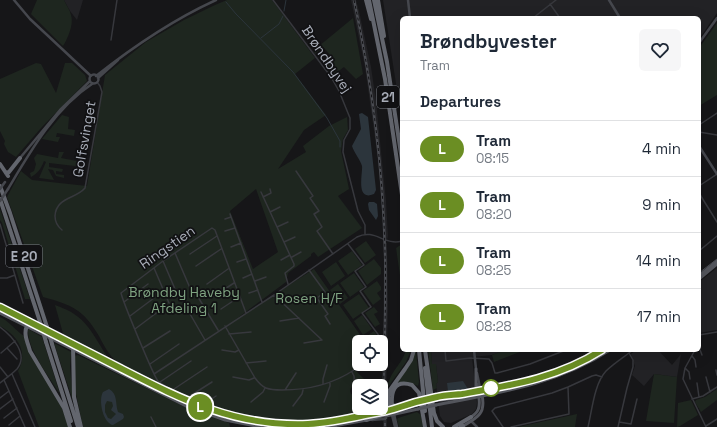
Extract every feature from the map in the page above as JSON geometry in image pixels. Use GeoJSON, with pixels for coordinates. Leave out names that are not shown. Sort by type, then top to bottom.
{"type":"FeatureCollection","features":[{"type":"Feature","properties":{"kind":"highway"},"geometry":{"type":"LineString","coordinates":[[366,0],[385,79]]}},
{"type":"Feature","properties":{"kind":"highway","name":"21"},"geometry":{"type":"LineString","coordinates":[[370,0],[385,79],[400,181]]}},
{"type":"Feature","properties":{"kind":"highway","name":"21"},"geometry":{"type":"LineString","coordinates":[[374,0],[387,62],[400,147]]}},
{"type":"Feature","properties":{"kind":"highway"},"geometry":{"type":"LineString","coordinates":[[378,0],[387,62]]}},
{"type":"Feature","properties":{"kind":"highway"},"geometry":{"type":"LineString","coordinates":[[0,164],[7,174],[20,158]]}},
{"type":"Feature","properties":{"kind":"highway","name":"E 20"},"geometry":{"type":"LineString","coordinates":[[0,186],[47,327],[78,427]]}},
{"type":"Feature","properties":{"kind":"highway","name":"E 20"},"geometry":{"type":"LineString","coordinates":[[0,200],[41,325],[72,427]]}},
{"type":"Feature","properties":{"kind":"highway"},"geometry":{"type":"LineString","coordinates":[[36,328],[26,326],[25,330],[30,351],[64,408],[72,427]]}},
{"type":"Feature","properties":{"kind":"highway"},"geometry":{"type":"LineString","coordinates":[[73,348],[74,397],[81,427]]}},
{"type":"Feature","properties":{"kind":"highway"},"geometry":{"type":"LineString","coordinates":[[388,396],[391,388],[411,360],[413,352]]}},
{"type":"Feature","properties":{"kind":"highway"},"geometry":{"type":"LineString","coordinates":[[419,352],[426,427]]}},
{"type":"Feature","properties":{"kind":"highway"},"geometry":{"type":"LineString","coordinates":[[424,352],[432,427]]}},
{"type":"Feature","properties":{"kind":"highway"},"geometry":{"type":"LineString","coordinates":[[424,352],[434,413],[437,422],[443,427]]}},
{"type":"Feature","properties":{"kind":"highway"},"geometry":{"type":"LineString","coordinates":[[388,413],[392,393],[398,386],[405,384],[415,387],[420,397],[426,427]]}},
{"type":"Feature","properties":{"kind":"highway"},"geometry":{"type":"LineString","coordinates":[[388,413],[395,407],[418,406],[461,397]]}},
{"type":"Feature","properties":{"kind":"highway"},"geometry":{"type":"LineString","coordinates":[[366,420],[382,415]]}},
{"type":"Feature","properties":{"kind":"highway"},"geometry":{"type":"LineString","coordinates":[[454,427],[472,419]]}},
{"type":"Feature","properties":{"kind":"main road"},"geometry":{"type":"LineString","coordinates":[[701,275],[717,262]]}},
{"type":"Feature","properties":{"kind":"main road"},"geometry":{"type":"LineString","coordinates":[[0,310],[186,406],[225,420],[261,427]]}},
{"type":"Feature","properties":{"kind":"main road"},"geometry":{"type":"LineString","coordinates":[[0,313],[187,403],[206,411],[236,420],[263,425],[302,426],[338,422],[377,415]]}},
{"type":"Feature","properties":{"kind":"main road"},"geometry":{"type":"LineString","coordinates":[[435,403],[457,401],[530,383],[563,372],[602,352]]}},
{"type":"Feature","properties":{"kind":"main road"},"geometry":{"type":"LineString","coordinates":[[461,397],[474,394],[480,395],[552,379],[582,366],[606,352]]}},
{"type":"Feature","properties":{"kind":"main road"},"geometry":{"type":"LineString","coordinates":[[474,394],[476,391],[476,369]]}},
{"type":"Feature","properties":{"kind":"main road"},"geometry":{"type":"LineString","coordinates":[[462,426],[476,414],[479,408],[480,395]]}},
{"type":"Feature","properties":{"kind":"main road"},"geometry":{"type":"LineString","coordinates":[[388,413],[418,406]]}},
{"type":"Feature","properties":{"kind":"main road"},"geometry":{"type":"LineString","coordinates":[[328,427],[366,420]]}},
{"type":"Feature","properties":{"kind":"street"},"geometry":{"type":"LineString","coordinates":[[14,0],[24,10],[30,19],[90,76],[97,77],[130,49],[161,29],[217,0]]}},
{"type":"Feature","properties":{"kind":"street"},"geometry":{"type":"LineString","coordinates":[[111,40],[117,0]]}},
{"type":"Feature","properties":{"kind":"street","name":"Brøndbyvej"},"geometry":{"type":"LineString","coordinates":[[273,0],[331,77],[339,91],[350,118],[350,129],[344,140],[343,152],[357,208],[365,225],[366,234]]}},
{"type":"Feature","properties":{"kind":"street"},"geometry":{"type":"LineString","coordinates":[[408,0],[410,16]]}},
{"type":"Feature","properties":{"kind":"street"},"geometry":{"type":"LineString","coordinates":[[535,16],[556,0]]}},
{"type":"Feature","properties":{"kind":"street"},"geometry":{"type":"LineString","coordinates":[[609,0],[619,16]]}},
{"type":"Feature","properties":{"kind":"street"},"geometry":{"type":"LineString","coordinates":[[550,4],[559,16]]}},
{"type":"Feature","properties":{"kind":"street"},"geometry":{"type":"LineString","coordinates":[[701,41],[717,18]]}},
{"type":"Feature","properties":{"kind":"street"},"geometry":{"type":"LineString","coordinates":[[90,76],[91,83]]}},
{"type":"Feature","properties":{"kind":"street"},"geometry":{"type":"LineString","coordinates":[[20,158],[60,110],[91,83],[97,82],[97,77]]}},
{"type":"Feature","properties":{"kind":"street","name":"Golfsvinget"},"geometry":{"type":"LineString","coordinates":[[62,230],[56,223],[56,209],[67,198],[81,192],[85,188],[86,184],[102,92],[97,82]]}},
{"type":"Feature","properties":{"kind":"street"},"geometry":{"type":"LineString","coordinates":[[0,200],[44,132],[68,105],[91,83]]}},
{"type":"Feature","properties":{"kind":"street"},"geometry":{"type":"LineString","coordinates":[[701,123],[717,113]]}},
{"type":"Feature","properties":{"kind":"street"},"geometry":{"type":"LineString","coordinates":[[701,132],[717,135]]}},
{"type":"Feature","properties":{"kind":"street"},"geometry":{"type":"LineString","coordinates":[[701,149],[717,174],[701,185]]}},
{"type":"Feature","properties":{"kind":"street"},"geometry":{"type":"LineString","coordinates":[[296,171],[313,196],[310,198],[319,211],[314,214],[322,227],[317,231],[333,254]]}},
{"type":"Feature","properties":{"kind":"street"},"geometry":{"type":"LineString","coordinates":[[7,174],[11,181],[8,188]]}},
{"type":"Feature","properties":{"kind":"street"},"geometry":{"type":"LineString","coordinates":[[0,189],[5,182],[7,174]]}},
{"type":"Feature","properties":{"kind":"street"},"geometry":{"type":"LineString","coordinates":[[263,197],[272,193],[270,189]]}},
{"type":"Feature","properties":{"kind":"street"},"geometry":{"type":"LineString","coordinates":[[260,192],[291,256],[294,266],[285,274],[289,284]]}},
{"type":"Feature","properties":{"kind":"street"},"geometry":{"type":"LineString","coordinates":[[701,196],[717,222]]}},
{"type":"Feature","properties":{"kind":"street"},"geometry":{"type":"LineString","coordinates":[[270,212],[280,207]]}},
{"type":"Feature","properties":{"kind":"street"},"geometry":{"type":"LineString","coordinates":[[230,214],[262,302]]}},
{"type":"Feature","properties":{"kind":"street"},"geometry":{"type":"LineString","coordinates":[[225,219],[231,217]]}},
{"type":"Feature","properties":{"kind":"street"},"geometry":{"type":"LineString","coordinates":[[277,227],[288,222]]}},
{"type":"Feature","properties":{"kind":"street"},"geometry":{"type":"LineString","coordinates":[[0,224],[24,304]]}},
{"type":"Feature","properties":{"kind":"street","name":"Ringstien"},"geometry":{"type":"LineString","coordinates":[[124,302],[121,295],[122,292],[210,228],[214,229],[217,236],[246,313]]}},
{"type":"Feature","properties":{"kind":"street"},"geometry":{"type":"LineString","coordinates":[[225,231],[235,228]]}},
{"type":"Feature","properties":{"kind":"street"},"geometry":{"type":"LineString","coordinates":[[154,374],[224,326],[274,295],[356,237],[366,234],[376,236],[390,242],[400,241]]}},
{"type":"Feature","properties":{"kind":"street"},"geometry":{"type":"LineString","coordinates":[[190,254],[217,236]]}},
{"type":"Feature","properties":{"kind":"street"},"geometry":{"type":"LineString","coordinates":[[701,250],[717,236]]}},
{"type":"Feature","properties":{"kind":"street"},"geometry":{"type":"LineString","coordinates":[[284,242],[294,237]]}},
{"type":"Feature","properties":{"kind":"street"},"geometry":{"type":"LineString","coordinates":[[231,247],[241,243]]}},
{"type":"Feature","properties":{"kind":"street"},"geometry":{"type":"LineString","coordinates":[[348,244],[364,265],[355,271],[366,287],[360,291],[371,307],[362,313],[378,335]]}},
{"type":"Feature","properties":{"kind":"street"},"geometry":{"type":"LineString","coordinates":[[196,266],[222,249]]}},
{"type":"Feature","properties":{"kind":"street"},"geometry":{"type":"LineString","coordinates":[[281,260],[301,252]]}},
{"type":"Feature","properties":{"kind":"street"},"geometry":{"type":"LineString","coordinates":[[175,253],[190,288]]}},
{"type":"Feature","properties":{"kind":"street"},"geometry":{"type":"LineString","coordinates":[[237,262],[247,259]]}},
{"type":"Feature","properties":{"kind":"street"},"geometry":{"type":"LineString","coordinates":[[163,261],[178,296]]}},
{"type":"Feature","properties":{"kind":"street"},"geometry":{"type":"LineString","coordinates":[[154,268],[168,303]]}},
{"type":"Feature","properties":{"kind":"street"},"geometry":{"type":"LineString","coordinates":[[207,284],[229,269]]}},
{"type":"Feature","properties":{"kind":"street"},"geometry":{"type":"LineString","coordinates":[[310,270],[325,292],[316,298],[328,314],[325,316],[330,324]]}},
{"type":"Feature","properties":{"kind":"street"},"geometry":{"type":"LineString","coordinates":[[243,278],[252,274]]}},
{"type":"Feature","properties":{"kind":"street"},"geometry":{"type":"LineString","coordinates":[[0,278],[7,278],[15,275]]}},
{"type":"Feature","properties":{"kind":"street"},"geometry":{"type":"LineString","coordinates":[[255,281],[266,277]]}},
{"type":"Feature","properties":{"kind":"street"},"geometry":{"type":"LineString","coordinates":[[214,296],[234,283]]}},
{"type":"Feature","properties":{"kind":"street"},"geometry":{"type":"LineString","coordinates":[[148,284],[124,302],[154,374],[159,382],[189,397],[211,406],[212,403],[210,400]]}},
{"type":"Feature","properties":{"kind":"street"},"geometry":{"type":"LineString","coordinates":[[249,293],[258,290]]}},
{"type":"Feature","properties":{"kind":"street"},"geometry":{"type":"LineString","coordinates":[[195,292],[218,330]]}},
{"type":"Feature","properties":{"kind":"street"},"geometry":{"type":"LineString","coordinates":[[274,295],[322,340],[304,343]]}},
{"type":"Feature","properties":{"kind":"street"},"geometry":{"type":"LineString","coordinates":[[221,309],[239,297]]}},
{"type":"Feature","properties":{"kind":"street"},"geometry":{"type":"LineString","coordinates":[[130,316],[154,298]]}},
{"type":"Feature","properties":{"kind":"street"},"geometry":{"type":"LineString","coordinates":[[182,300],[205,340]]}},
{"type":"Feature","properties":{"kind":"street"},"geometry":{"type":"LineString","coordinates":[[135,329],[159,311]]}},
{"type":"Feature","properties":{"kind":"street"},"geometry":{"type":"LineString","coordinates":[[280,321],[299,318]]}},
{"type":"Feature","properties":{"kind":"street"},"geometry":{"type":"LineString","coordinates":[[224,326],[255,378],[266,388],[285,390],[303,389],[329,382],[353,371],[354,379]]}},
{"type":"Feature","properties":{"kind":"street"},"geometry":{"type":"LineString","coordinates":[[0,328],[15,341],[20,349],[21,359],[19,366],[0,383]]}},
{"type":"Feature","properties":{"kind":"street"},"geometry":{"type":"LineString","coordinates":[[143,348],[170,330]]}},
{"type":"Feature","properties":{"kind":"street"},"geometry":{"type":"LineString","coordinates":[[229,334],[251,332]]}},
{"type":"Feature","properties":{"kind":"street"},"geometry":{"type":"LineString","coordinates":[[701,335],[717,332]]}},
{"type":"Feature","properties":{"kind":"street"},"geometry":{"type":"LineString","coordinates":[[1,353],[15,341]]}},
{"type":"Feature","properties":{"kind":"street"},"geometry":{"type":"LineString","coordinates":[[150,364],[179,344]]}},
{"type":"Feature","properties":{"kind":"street"},"geometry":{"type":"LineString","coordinates":[[7,348],[17,358]]}},
{"type":"Feature","properties":{"kind":"street"},"geometry":{"type":"LineString","coordinates":[[222,350],[235,352],[239,350]]}},
{"type":"Feature","properties":{"kind":"street"},"geometry":{"type":"LineString","coordinates":[[444,352],[446,361],[474,358],[490,360],[495,373],[497,374],[530,364],[561,352]]}},
{"type":"Feature","properties":{"kind":"street"},"geometry":{"type":"LineString","coordinates":[[474,352],[480,395]]}},
{"type":"Feature","properties":{"kind":"street"},"geometry":{"type":"LineString","coordinates":[[694,352],[685,368],[684,381],[706,427],[717,419]]}},
{"type":"Feature","properties":{"kind":"street"},"geometry":{"type":"LineString","coordinates":[[588,427],[598,385],[602,377],[607,370],[629,353],[634,365],[618,427]]}},
{"type":"Feature","properties":{"kind":"street"},"geometry":{"type":"LineString","coordinates":[[692,356],[695,360],[696,367]]}},
{"type":"Feature","properties":{"kind":"street"},"geometry":{"type":"LineString","coordinates":[[159,382],[191,361]]}},
{"type":"Feature","properties":{"kind":"street"},"geometry":{"type":"LineString","coordinates":[[246,363],[266,361]]}},
{"type":"Feature","properties":{"kind":"street"},"geometry":{"type":"LineString","coordinates":[[323,384],[327,365]]}},
{"type":"Feature","properties":{"kind":"street"},"geometry":{"type":"LineString","coordinates":[[0,367],[8,376]]}},
{"type":"Feature","properties":{"kind":"street"},"geometry":{"type":"LineString","coordinates":[[174,390],[207,367]]}},
{"type":"Feature","properties":{"kind":"street"},"geometry":{"type":"LineString","coordinates":[[685,368],[689,372],[690,379]]}},
{"type":"Feature","properties":{"kind":"street"},"geometry":{"type":"LineString","coordinates":[[716,370],[717,375]]}},
{"type":"Feature","properties":{"kind":"street"},"geometry":{"type":"LineString","coordinates":[[12,373],[35,427]]}},
{"type":"Feature","properties":{"kind":"street"},"geometry":{"type":"LineString","coordinates":[[285,390],[296,373]]}},
{"type":"Feature","properties":{"kind":"street"},"geometry":{"type":"LineString","coordinates":[[503,427],[492,411],[495,408],[540,397],[568,387],[592,376],[596,375],[602,377]]}},
{"type":"Feature","properties":{"kind":"street"},"geometry":{"type":"LineString","coordinates":[[233,377],[249,380],[255,378]]}},
{"type":"Feature","properties":{"kind":"street"},"geometry":{"type":"LineString","coordinates":[[706,377],[710,392]]}},
{"type":"Feature","properties":{"kind":"street"},"geometry":{"type":"LineString","coordinates":[[4,380],[25,427]]}},
{"type":"Feature","properties":{"kind":"street"},"geometry":{"type":"LineString","coordinates":[[189,397],[212,382]]}},
{"type":"Feature","properties":{"kind":"street"},"geometry":{"type":"LineString","coordinates":[[324,402],[330,386],[329,382]]}},
{"type":"Feature","properties":{"kind":"street"},"geometry":{"type":"LineString","coordinates":[[697,383],[699,398]]}},
{"type":"Feature","properties":{"kind":"street"},"geometry":{"type":"LineString","coordinates":[[511,427],[569,414],[568,387]]}},
{"type":"Feature","properties":{"kind":"street"},"geometry":{"type":"LineString","coordinates":[[692,399],[699,398],[717,387]]}},
{"type":"Feature","properties":{"kind":"street"},"geometry":{"type":"LineString","coordinates":[[251,402],[264,392],[266,388]]}},
{"type":"Feature","properties":{"kind":"street"},"geometry":{"type":"LineString","coordinates":[[292,406],[302,394],[303,389]]}},
{"type":"Feature","properties":{"kind":"street"},"geometry":{"type":"LineString","coordinates":[[0,398],[9,391]]}},
{"type":"Feature","properties":{"kind":"street"},"geometry":{"type":"LineString","coordinates":[[205,404],[216,396]]}},
{"type":"Feature","properties":{"kind":"street"},"geometry":{"type":"LineString","coordinates":[[0,409],[13,399]]}},
{"type":"Feature","properties":{"kind":"street"},"geometry":{"type":"LineString","coordinates":[[619,422],[631,424],[637,399]]}},
{"type":"Feature","properties":{"kind":"street"},"geometry":{"type":"LineString","coordinates":[[4,418],[16,408]]}},
{"type":"Feature","properties":{"kind":"street"},"geometry":{"type":"LineString","coordinates":[[388,413],[396,427]]}},
{"type":"Feature","properties":{"kind":"street"},"geometry":{"type":"LineString","coordinates":[[9,425],[20,416]]}},
{"type":"Feature","properties":{"kind":"street"},"geometry":{"type":"LineString","coordinates":[[151,417],[156,427]]}},
{"type":"Feature","properties":{"kind":"street"},"geometry":{"type":"LineString","coordinates":[[472,419],[477,427]]}},
{"type":"Feature","properties":{"kind":"shaded area"},"geometry":{"type":"Polygon","coordinates":[[[64,0],[83,0],[77,20],[70,11],[64,0]]]}},
{"type":"Feature","properties":{"kind":"shaded area"},"geometry":{"type":"Polygon","coordinates":[[[351,0],[356,0],[371,67],[386,201],[387,240],[384,237],[378,159],[365,67],[351,0]]]}},
{"type":"Feature","properties":{"kind":"shaded area"},"geometry":{"type":"Polygon","coordinates":[[[383,0],[717,0],[717,13],[701,36],[701,16],[400,16],[400,109],[383,0]]]}},
{"type":"Feature","properties":{"kind":"shaded area"},"geometry":{"type":"Polygon","coordinates":[[[362,113],[368,117],[376,190],[374,194],[368,195],[364,194],[362,191],[362,166],[352,146],[361,129],[359,114],[362,113]]]}},
{"type":"Feature","properties":{"kind":"shaded area"},"geometry":{"type":"Polygon","coordinates":[[[369,202],[374,202],[377,204],[378,216],[376,220],[369,210],[369,202]]]}},
{"type":"Feature","properties":{"kind":"shaded area"},"geometry":{"type":"Polygon","coordinates":[[[384,242],[387,243],[388,304],[387,335],[383,335],[384,242]]]}},
{"type":"Feature","properties":{"kind":"shaded area"},"geometry":{"type":"Polygon","coordinates":[[[717,268],[717,330],[701,333],[701,280],[717,268]]]}},
{"type":"Feature","properties":{"kind":"shaded area"},"geometry":{"type":"Polygon","coordinates":[[[431,352],[500,352],[492,355],[472,357],[477,403],[476,409],[472,414],[451,423],[444,422],[440,416],[436,384],[438,382],[436,365],[432,364],[431,352]]]}},
{"type":"Feature","properties":{"kind":"shaded area"},"geometry":{"type":"Polygon","coordinates":[[[634,352],[660,352],[672,365],[681,354],[677,377],[654,374],[644,386],[632,375],[635,366],[631,354],[634,352]]]}},
{"type":"Feature","properties":{"kind":"shaded area"},"geometry":{"type":"Polygon","coordinates":[[[383,371],[387,371],[387,379],[383,379],[383,371]]]}},
{"type":"Feature","properties":{"kind":"shaded area"},"geometry":{"type":"Polygon","coordinates":[[[463,381],[468,389],[448,391],[447,383],[463,381]]]}},
{"type":"Feature","properties":{"kind":"shaded area"},"geometry":{"type":"Polygon","coordinates":[[[109,389],[114,393],[118,412],[123,414],[124,417],[113,425],[109,423],[102,411],[101,400],[103,392],[109,389]],[[107,401],[105,405],[105,412],[108,418],[111,419],[116,414],[111,410],[113,406],[112,402],[107,401]]]}},
{"type":"Feature","properties":{"kind":"green space"},"geometry":{"type":"Polygon","coordinates":[[[37,0],[64,0],[70,13],[72,23],[69,35],[63,46],[31,14],[37,0]]]}},
{"type":"Feature","properties":{"kind":"green space"},"geometry":{"type":"Polygon","coordinates":[[[227,0],[272,0],[315,58],[295,74],[326,115],[304,130],[278,169],[306,152],[303,146],[329,126],[347,117],[348,130],[343,139],[341,151],[349,189],[338,196],[362,228],[318,257],[314,252],[311,254],[311,256],[288,273],[286,282],[235,320],[314,269],[360,335],[352,335],[352,371],[356,371],[364,379],[352,379],[352,387],[350,391],[352,394],[352,412],[315,421],[280,421],[230,413],[222,410],[221,408],[197,402],[157,382],[155,383],[121,365],[109,353],[93,327],[82,314],[76,309],[43,297],[7,197],[21,171],[32,180],[87,186],[105,75],[146,42],[184,20],[227,0]],[[256,189],[230,211],[253,269],[278,252],[256,189]]]}},
{"type":"Feature","properties":{"kind":"green space"},"geometry":{"type":"Polygon","coordinates":[[[353,18],[363,74],[356,79],[344,67],[332,76],[322,63],[331,56],[324,48],[315,54],[313,51],[353,18]]]}},
{"type":"Feature","properties":{"kind":"green space"},"geometry":{"type":"Polygon","coordinates":[[[717,23],[717,95],[701,105],[701,45],[717,23]]]}},
{"type":"Feature","properties":{"kind":"green space"},"geometry":{"type":"Polygon","coordinates":[[[36,63],[41,64],[56,93],[65,63],[72,63],[85,75],[87,81],[41,128],[16,157],[8,152],[0,131],[0,79],[36,63]]]}},
{"type":"Feature","properties":{"kind":"green space"},"geometry":{"type":"Polygon","coordinates":[[[62,115],[69,117],[68,129],[75,130],[74,136],[57,133],[56,137],[60,137],[58,142],[42,139],[62,115]]]}},
{"type":"Feature","properties":{"kind":"green space"},"geometry":{"type":"Polygon","coordinates":[[[59,152],[64,152],[61,158],[77,161],[78,165],[75,166],[49,163],[49,167],[63,169],[62,172],[56,171],[56,174],[64,175],[64,178],[56,176],[53,170],[48,169],[54,180],[39,178],[46,162],[44,161],[36,174],[31,177],[30,173],[34,171],[36,164],[34,158],[37,154],[58,158],[59,152]]]}},
{"type":"Feature","properties":{"kind":"green space"},"geometry":{"type":"Polygon","coordinates":[[[0,209],[30,299],[25,299],[0,220],[0,209]]]}},
{"type":"Feature","properties":{"kind":"green space"},"geometry":{"type":"Polygon","coordinates":[[[366,241],[376,255],[365,263],[355,249],[366,241]]]}},
{"type":"Feature","properties":{"kind":"green space"},"geometry":{"type":"Polygon","coordinates":[[[400,245],[400,275],[396,248],[400,245]]]}},
{"type":"Feature","properties":{"kind":"green space"},"geometry":{"type":"Polygon","coordinates":[[[352,251],[362,265],[348,275],[338,261],[352,251]]]}},
{"type":"Feature","properties":{"kind":"green space"},"geometry":{"type":"Polygon","coordinates":[[[374,259],[381,268],[381,274],[367,285],[358,271],[374,259]]]}},
{"type":"Feature","properties":{"kind":"green space"},"geometry":{"type":"Polygon","coordinates":[[[336,262],[345,276],[331,286],[322,272],[336,262]]]}},
{"type":"Feature","properties":{"kind":"green space"},"geometry":{"type":"Polygon","coordinates":[[[354,273],[364,287],[350,297],[340,283],[354,273]]]}},
{"type":"Feature","properties":{"kind":"green space"},"geometry":{"type":"Polygon","coordinates":[[[377,281],[381,287],[381,290],[377,293],[381,299],[373,305],[363,291],[377,281]]]}},
{"type":"Feature","properties":{"kind":"green space"},"geometry":{"type":"Polygon","coordinates":[[[338,284],[348,298],[340,304],[330,290],[338,284]]]}},
{"type":"Feature","properties":{"kind":"green space"},"geometry":{"type":"Polygon","coordinates":[[[359,294],[369,308],[353,319],[343,305],[359,294]]]}},
{"type":"Feature","properties":{"kind":"green space"},"geometry":{"type":"Polygon","coordinates":[[[55,305],[75,314],[88,326],[109,359],[64,337],[55,305]]]}},
{"type":"Feature","properties":{"kind":"green space"},"geometry":{"type":"Polygon","coordinates":[[[374,307],[378,312],[374,314],[380,324],[375,327],[365,313],[374,307]]]}},
{"type":"Feature","properties":{"kind":"green space"},"geometry":{"type":"Polygon","coordinates":[[[362,315],[372,329],[363,335],[354,321],[362,315]]]}},
{"type":"Feature","properties":{"kind":"green space"},"geometry":{"type":"Polygon","coordinates":[[[0,317],[24,336],[61,406],[69,427],[39,427],[18,371],[22,357],[20,345],[12,334],[0,326],[0,317]]]}},
{"type":"Feature","properties":{"kind":"green space"},"geometry":{"type":"Polygon","coordinates":[[[28,329],[42,337],[60,394],[35,354],[31,345],[28,329]]]}},
{"type":"Feature","properties":{"kind":"green space"},"geometry":{"type":"Polygon","coordinates":[[[374,331],[377,335],[368,335],[374,331]]]}},
{"type":"Feature","properties":{"kind":"green space"},"geometry":{"type":"Polygon","coordinates":[[[54,343],[71,352],[70,367],[73,401],[54,343]]]}},
{"type":"Feature","properties":{"kind":"green space"},"geometry":{"type":"Polygon","coordinates":[[[405,352],[410,352],[406,362],[388,387],[393,373],[402,360],[405,352]]]}},
{"type":"Feature","properties":{"kind":"green space"},"geometry":{"type":"Polygon","coordinates":[[[416,352],[419,382],[418,386],[406,382],[395,385],[410,364],[416,352]]]}},
{"type":"Feature","properties":{"kind":"green space"},"geometry":{"type":"Polygon","coordinates":[[[428,352],[431,352],[432,364],[436,364],[438,382],[436,384],[437,388],[433,390],[428,352]]]}},
{"type":"Feature","properties":{"kind":"green space"},"geometry":{"type":"Polygon","coordinates":[[[500,352],[520,352],[494,362],[492,355],[500,352]]]}},
{"type":"Feature","properties":{"kind":"green space"},"geometry":{"type":"Polygon","coordinates":[[[78,355],[193,411],[229,423],[230,427],[83,427],[75,389],[74,356],[78,355]]]}},
{"type":"Feature","properties":{"kind":"green space"},"geometry":{"type":"Polygon","coordinates":[[[654,374],[677,377],[674,423],[646,421],[654,374]]]}},
{"type":"Feature","properties":{"kind":"green space"},"geometry":{"type":"Polygon","coordinates":[[[717,389],[717,400],[701,412],[695,402],[696,400],[705,397],[717,389]]]}},
{"type":"Feature","properties":{"kind":"green space"},"geometry":{"type":"Polygon","coordinates":[[[691,400],[698,415],[677,427],[678,403],[691,400]]]}},
{"type":"Feature","properties":{"kind":"green space"},"geometry":{"type":"Polygon","coordinates":[[[417,412],[421,415],[423,427],[399,427],[397,420],[398,418],[417,412]]]}},
{"type":"Feature","properties":{"kind":"green space"},"geometry":{"type":"Polygon","coordinates":[[[577,414],[575,427],[518,427],[577,414]]]}},
{"type":"Feature","properties":{"kind":"waterway"},"geometry":{"type":"LineString","coordinates":[[284,11],[286,0]]}},
{"type":"Feature","properties":{"kind":"waterway"},"geometry":{"type":"LineString","coordinates":[[226,2],[293,72],[327,118],[340,141],[340,147]]}},
{"type":"Feature","properties":{"kind":"waterway"},"geometry":{"type":"LineString","coordinates":[[261,38],[279,24],[283,16]]}},
{"type":"Feature","properties":{"kind":"tram line"},"geometry":{"type":"LineString","coordinates":[[701,271],[717,259]]}},
{"type":"Feature","properties":{"kind":"tram line","name":"L"},"geometry":{"type":"LineString","coordinates":[[0,307],[189,402],[226,416],[272,424],[292,425],[331,422],[390,410],[411,402],[438,396],[460,394],[527,382],[556,373],[586,360],[599,352]]}},
{"type":"Feature","properties":{"kind":"tram line"},"geometry":{"type":"LineString","coordinates":[[0,308],[189,402],[226,416],[272,424],[331,422],[392,409],[411,402],[435,397],[527,382],[563,370],[598,352]]}},
{"type":"Feature","properties":{"kind":"railway"},"geometry":{"type":"LineString","coordinates":[[354,0],[376,125],[382,188],[385,271],[384,379]]}},
{"type":"Feature","properties":{"kind":"railway"},"geometry":{"type":"LineString","coordinates":[[385,420],[385,427]]}},
{"type":"Feature","properties":{"kind":"park label","name":"Rosen H/F"},"geometry":{"type":"Point","coordinates":[309,298]}},
{"type":"Feature","properties":{"kind":"park label","name":"Brøndby Haveby Afdeling 1"},"geometry":{"type":"Point","coordinates":[184,300]}}]}
